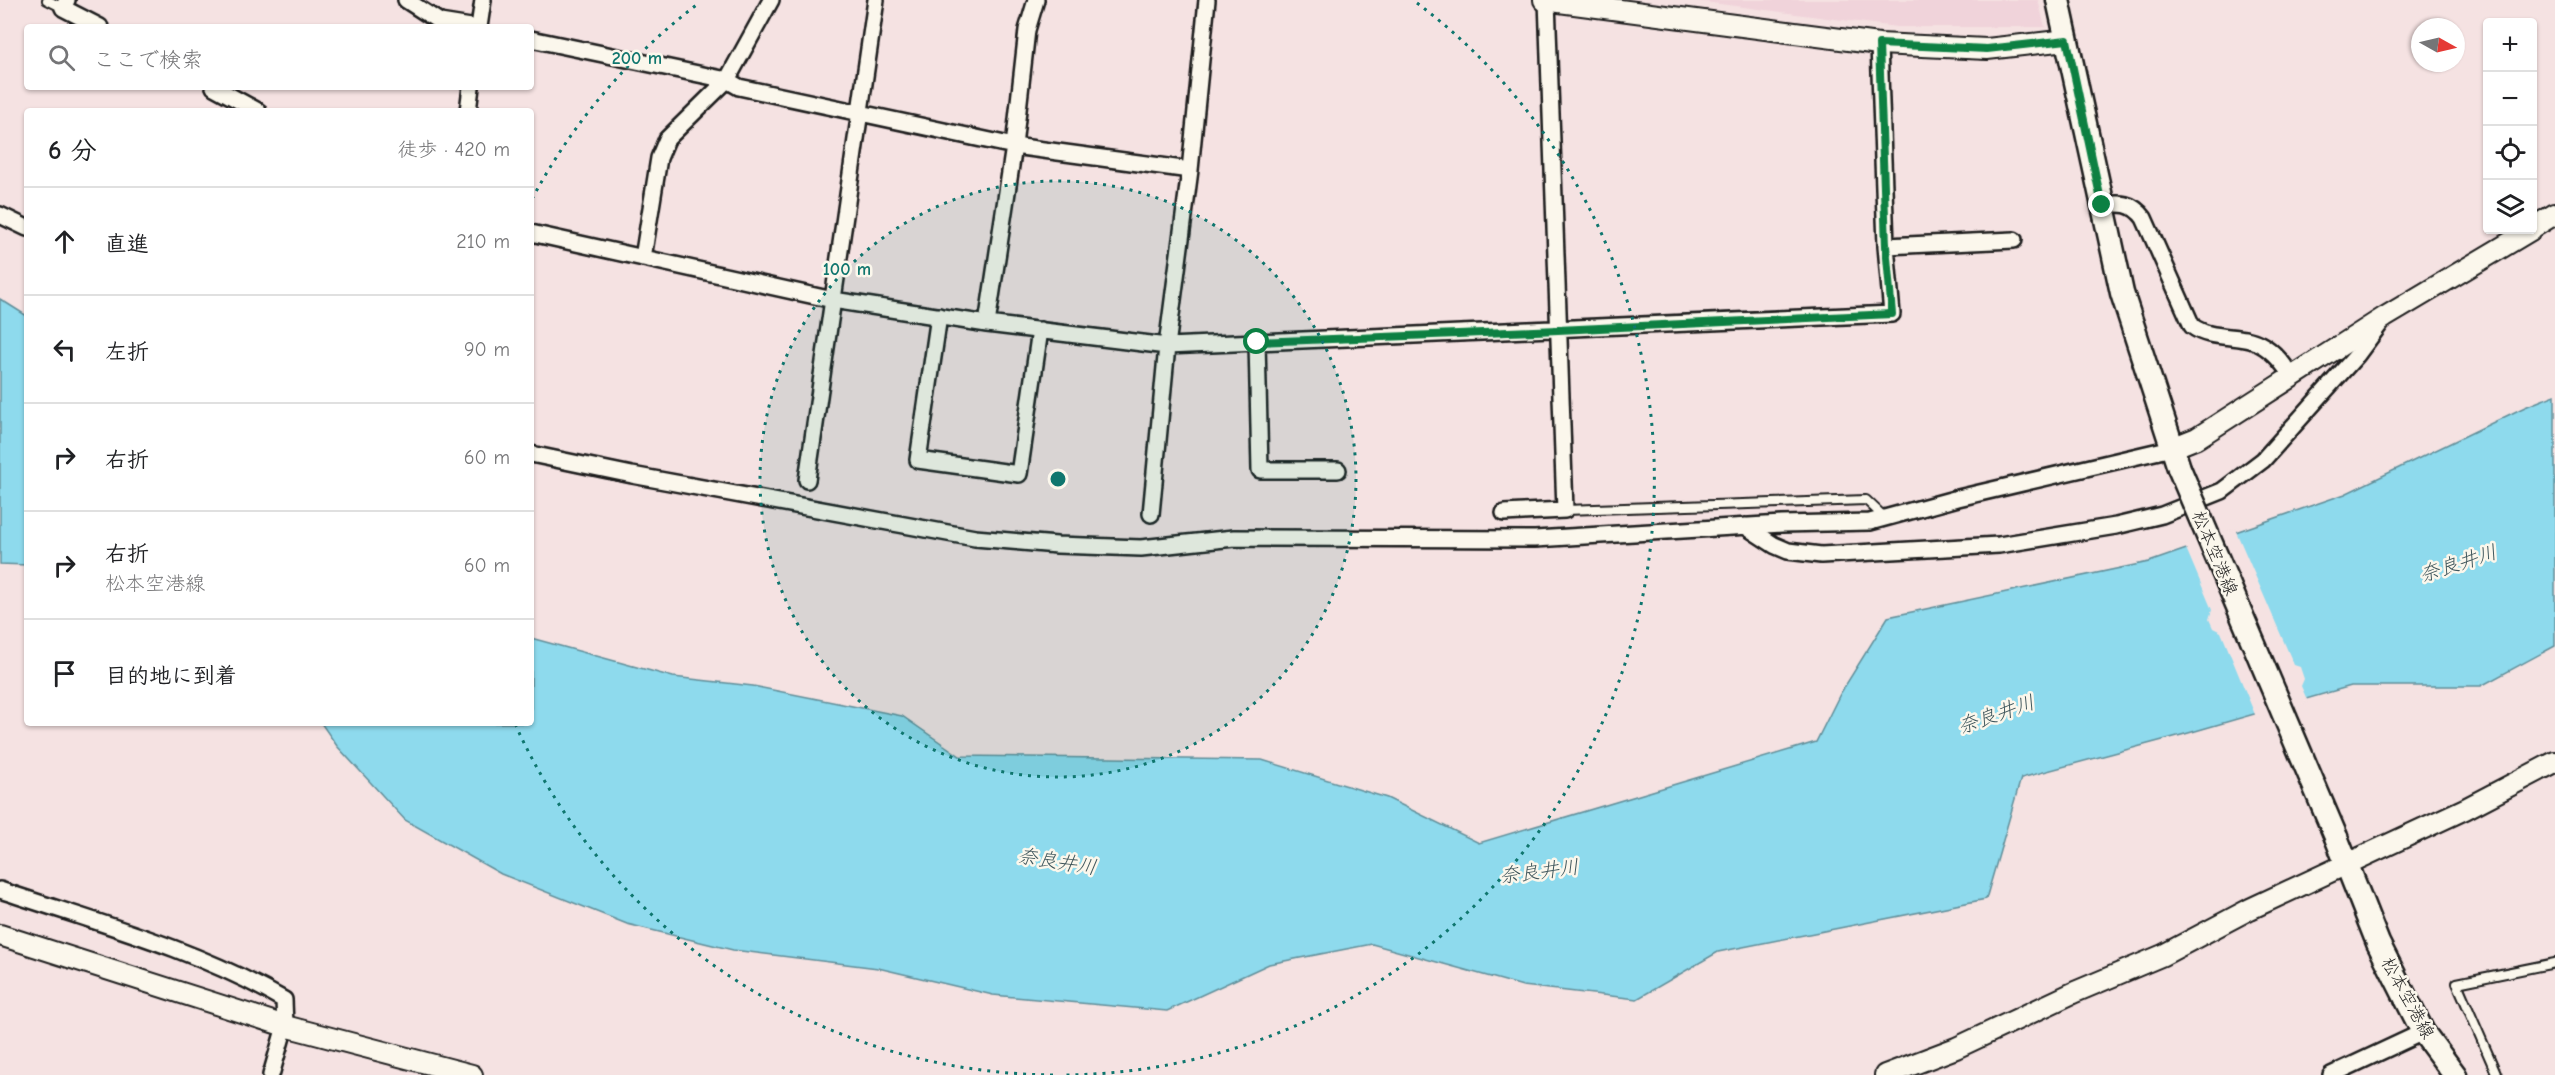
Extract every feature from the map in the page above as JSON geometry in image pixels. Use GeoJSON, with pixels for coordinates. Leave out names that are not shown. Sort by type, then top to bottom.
{"type":"FeatureCollection","features":[{"type":"Feature","properties":{"kind":"main road","name":"松本空港線"},"geometry":{"type":"LineString","coordinates":[[2058,0],[2122,293],[2175,458],[2336,837],[2378,943],[2423,1032],[2455,1075]]}},
{"type":"Feature","properties":{"kind":"street"},"geometry":{"type":"LineString","coordinates":[[406,0],[440,22],[452,24]]}},
{"type":"Feature","properties":{"kind":"street"},"geometry":{"type":"LineString","coordinates":[[479,24],[483,0]]}},
{"type":"Feature","properties":{"kind":"street"},"geometry":{"type":"LineString","coordinates":[[643,258],[659,158],[667,139],[727,80],[771,0]]}},
{"type":"Feature","properties":{"kind":"street"},"geometry":{"type":"LineString","coordinates":[[807,480],[876,0]]}},
{"type":"Feature","properties":{"kind":"street"},"geometry":{"type":"LineString","coordinates":[[987,324],[1014,146],[1027,30],[1036,0]]}},
{"type":"Feature","properties":{"kind":"street"},"geometry":{"type":"LineString","coordinates":[[1152,514],[1167,346],[1190,170],[1207,0]]}},
{"type":"Feature","properties":{"kind":"street"},"geometry":{"type":"LineString","coordinates":[[1504,513],[1565,510],[1545,0],[1879,44],[1987,49],[2067,40]]}},
{"type":"Feature","properties":{"kind":"street"},"geometry":{"type":"LineString","coordinates":[[65,4],[95,24]]}},
{"type":"Feature","properties":{"kind":"street"},"geometry":{"type":"LineString","coordinates":[[534,40],[727,80],[738,87],[860,115],[1014,146],[1190,170]]}},
{"type":"Feature","properties":{"kind":"street"},"geometry":{"type":"LineString","coordinates":[[534,234],[833,300],[987,324],[1167,346],[1892,314],[1886,246],[1879,44]]}},
{"type":"Feature","properties":{"kind":"street"},"geometry":{"type":"LineString","coordinates":[[220,90],[252,108]]}},
{"type":"Feature","properties":{"kind":"street"},"geometry":{"type":"LineString","coordinates":[[468,108],[471,90]]}},
{"type":"Feature","properties":{"kind":"street"},"geometry":{"type":"LineString","coordinates":[[2102,205],[2127,204],[2137,208],[2144,218],[2192,326],[2200,333],[2259,343],[2280,360],[2293,378]]}},
{"type":"Feature","properties":{"kind":"street"},"geometry":{"type":"LineString","coordinates":[[2537,225],[2555,214]]}},
{"type":"Feature","properties":{"kind":"street"},"geometry":{"type":"LineString","coordinates":[[0,215],[24,227]]}},
{"type":"Feature","properties":{"kind":"street"},"geometry":{"type":"LineString","coordinates":[[534,455],[964,536],[1057,545],[1141,548],[1234,538],[1535,539],[1745,526],[1870,522],[2175,458],[2197,438],[2385,317],[2523,234]]}},
{"type":"Feature","properties":{"kind":"street"},"geometry":{"type":"LineString","coordinates":[[1886,246],[2014,240]]}},
{"type":"Feature","properties":{"kind":"street"},"geometry":{"type":"LineString","coordinates":[[939,316],[918,460],[1019,474],[1040,330]]}},
{"type":"Feature","properties":{"kind":"street"},"geometry":{"type":"LineString","coordinates":[[1745,526],[1774,545],[1788,550],[1821,555],[1999,545],[2116,526],[2162,515],[2222,491],[2263,460],[2357,355],[2385,317]]}},
{"type":"Feature","properties":{"kind":"street"},"geometry":{"type":"LineString","coordinates":[[1257,342],[1260,470],[1338,470]]}},
{"type":"Feature","properties":{"kind":"street"},"geometry":{"type":"LineString","coordinates":[[1885,1075],[1956,1048],[2075,992],[2163,955],[2555,762]]}},
{"type":"Feature","properties":{"kind":"street"},"geometry":{"type":"LineString","coordinates":[[0,890],[190,955],[260,986],[284,1000],[285,1026],[271,1075]]}},
{"type":"Feature","properties":{"kind":"street"},"geometry":{"type":"LineString","coordinates":[[0,935],[285,1026],[472,1075]]}},
{"type":"Feature","properties":{"kind":"street"},"geometry":{"type":"LineString","coordinates":[[2331,1075],[2423,1032]]}},
{"type":"Feature","properties":{"kind":"lane"},"geometry":{"type":"LineString","coordinates":[[47,0],[65,4]]}},
{"type":"Feature","properties":{"kind":"lane"},"geometry":{"type":"LineString","coordinates":[[1565,510],[1866,500],[1885,518]]}},
{"type":"Feature","properties":{"kind":"lane"},"geometry":{"type":"LineString","coordinates":[[2497,1075],[2457,983],[2555,963]]}},
{"type":"Feature","properties":{"kind":"shaded area"},"geometry":{"type":"Polygon","coordinates":[[[1689,0],[2038,0],[2045,27],[1896,27],[1689,0]]]}},
{"type":"Feature","properties":{"kind":"water"},"geometry":{"type":"Polygon","coordinates":[[[0,299],[24,314],[24,565],[0,564],[0,299]]]}},
{"type":"Feature","properties":{"kind":"water","name":"奈良井川"},"geometry":{"type":"Polygon","coordinates":[[[2555,395],[2555,646],[2481,686],[2351,686],[2021,778],[1986,899],[1718,952],[1637,999],[1523,986],[1372,944],[1269,964],[1167,1011],[993,995],[878,968],[733,950],[627,924],[501,874],[405,820],[337,746],[323,726],[534,726],[534,639],[673,677],[753,686],[902,716],[960,756],[1262,760],[1387,798],[1479,843],[1816,742],[1840,694],[1888,617],[2149,562],[2345,494],[2525,407],[2555,395]]]}},
{"type":"Feature","properties":{"kind":"pier"},"geometry":{"type":"Polygon","coordinates":[[[2235,529],[2294,665],[2300,667],[2304,679],[2301,686],[2308,702],[2256,717],[2221,632],[2213,628],[2209,619],[2212,610],[2185,546],[2235,529]]]}},
{"type":"Feature","properties":{"kind":"route"},"geometry":{"type":"LineString","coordinates":[[1257,342],[1892,314],[1886,246],[1879,44],[1987,49],[2067,40],[2102,205]]}}]}
